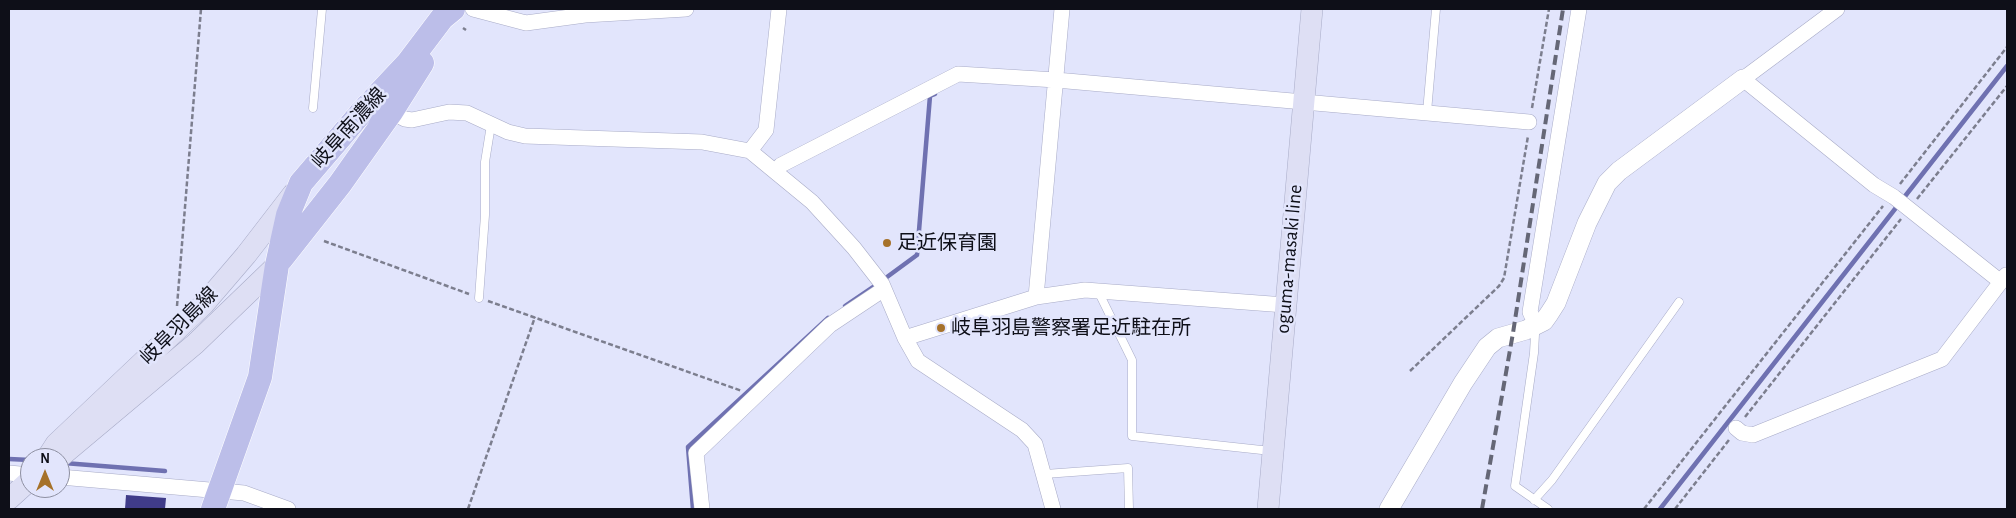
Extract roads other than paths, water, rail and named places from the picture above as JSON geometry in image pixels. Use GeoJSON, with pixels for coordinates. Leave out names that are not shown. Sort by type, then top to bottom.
{"type":"FeatureCollection","features":[{"type":"Feature","properties":{"kind":"main road","name":"oguma-masaki line"},"geometry":{"type":"LineString","coordinates":[[1268,509],[1312,9]]}},
{"type":"Feature","properties":{"kind":"main road","name":"岐阜南濃線"},"geometry":{"type":"LineString","coordinates":[[216,500],[260,377],[277,265],[288,215],[302,183],[360,114],[408,64],[442,18],[460,19]]}},
{"type":"Feature","properties":{"kind":"main road","name":"岐阜南濃線"},"geometry":{"type":"LineString","coordinates":[[277,265],[340,184],[460,19]]}},
{"type":"Feature","properties":{"kind":"main road","name":"岐阜羽島線"},"geometry":{"type":"LineString","coordinates":[[53,448],[182,326],[246,255],[302,183]]}},
{"type":"Feature","properties":{"kind":"main road","name":"岐阜羽島線"},"geometry":{"type":"LineString","coordinates":[[70,449],[195,344],[277,265]]}},
{"type":"Feature","properties":{"kind":"main road"},"geometry":{"type":"LineString","coordinates":[[9,499],[20,489]]}},
{"type":"Feature","properties":{"kind":"street"},"geometry":{"type":"LineString","coordinates":[[472,9],[526,23],[585,15],[686,9]]}},
{"type":"Feature","properties":{"kind":"street"},"geometry":{"type":"LineString","coordinates":[[750,151],[766,130],[779,9]]}},
{"type":"Feature","properties":{"kind":"street"},"geometry":{"type":"LineString","coordinates":[[1036,297],[1062,9]]}},
{"type":"Feature","properties":{"kind":"street"},"geometry":{"type":"LineString","coordinates":[[1534,326],[1530,312],[1579,9]]}},
{"type":"Feature","properties":{"kind":"street"},"geometry":{"type":"LineString","coordinates":[[1389,509],[1477,360],[1498,338],[1534,326],[1544,320],[1556,303],[1587,222],[1607,183],[1619,171],[1837,9]]}},
{"type":"Feature","properties":{"kind":"street"},"geometry":{"type":"LineString","coordinates":[[775,171],[781,165],[958,74],[1056,80],[1529,122]]}},
{"type":"Feature","properties":{"kind":"street"},"geometry":{"type":"LineString","coordinates":[[1737,428],[1747,435],[1753,435],[1942,359],[2004,278],[1893,196],[1874,185],[1743,79]]}},
{"type":"Feature","properties":{"kind":"street"},"geometry":{"type":"LineString","coordinates":[[391,112],[405,119],[412,120],[449,112],[466,113],[491,125],[525,136],[702,142],[750,151],[812,202],[865,262],[884,290],[905,338],[918,361],[1022,430],[1035,444],[1045,474],[1053,509]]}},
{"type":"Feature","properties":{"kind":"street"},"geometry":{"type":"LineString","coordinates":[[702,509],[696,452],[830,325],[884,290]]}},
{"type":"Feature","properties":{"kind":"street"},"geometry":{"type":"LineString","coordinates":[[905,338],[1036,297],[1085,290],[1285,304]]}},
{"type":"Feature","properties":{"kind":"street"},"geometry":{"type":"LineString","coordinates":[[70,478],[216,500],[244,493],[288,509]]}},
{"type":"Feature","properties":{"kind":"lane"},"geometry":{"type":"LineString","coordinates":[[313,108],[322,9]]}},
{"type":"Feature","properties":{"kind":"lane"},"geometry":{"type":"LineString","coordinates":[[1428,112],[1436,9]]}},
{"type":"Feature","properties":{"kind":"lane"},"geometry":{"type":"LineString","coordinates":[[479,298],[486,216],[485,162],[491,125]]}},
{"type":"Feature","properties":{"kind":"lane"},"geometry":{"type":"LineString","coordinates":[[1098,291],[1132,360],[1132,436],[1273,451]]}},
{"type":"Feature","properties":{"kind":"lane"},"geometry":{"type":"LineString","coordinates":[[1534,500],[1552,480],[1679,302]]}},
{"type":"Feature","properties":{"kind":"lane"},"geometry":{"type":"LineString","coordinates":[[1534,326],[1534,353],[1515,486],[1548,509]]}},
{"type":"Feature","properties":{"kind":"lane"},"geometry":{"type":"LineString","coordinates":[[1045,474],[1128,468],[1130,486],[1129,509]]}},
{"type":"Feature","properties":{"kind":"waterway"},"geometry":{"type":"LineString","coordinates":[[1660,509],[2007,66]]}},
{"type":"Feature","properties":{"kind":"waterway"},"geometry":{"type":"LineString","coordinates":[[887,277],[917,255],[930,96],[935,94]]}},
{"type":"Feature","properties":{"kind":"waterway"},"geometry":{"type":"LineString","coordinates":[[845,306],[873,287]]}},
{"type":"Feature","properties":{"kind":"waterway"},"geometry":{"type":"LineString","coordinates":[[693,509],[688,447],[828,318]]}},
{"type":"Feature","properties":{"kind":"waterway"},"geometry":{"type":"LineString","coordinates":[[9,459],[20,460]]}},
{"type":"Feature","properties":{"kind":"waterway"},"geometry":{"type":"LineString","coordinates":[[70,463],[165,471]]}},
{"type":"Feature","properties":{"kind":"railway"},"geometry":{"type":"LineString","coordinates":[[1482,509],[1513,333],[1563,9]]}},
{"type":"Feature","properties":{"kind":"place","name":"足近保育園"},"geometry":{"type":"Point","coordinates":[887,243]}},
{"type":"Feature","properties":{"kind":"place","name":"岐阜羽島警察署足近駐在所"},"geometry":{"type":"Point","coordinates":[941,328]}}]}
